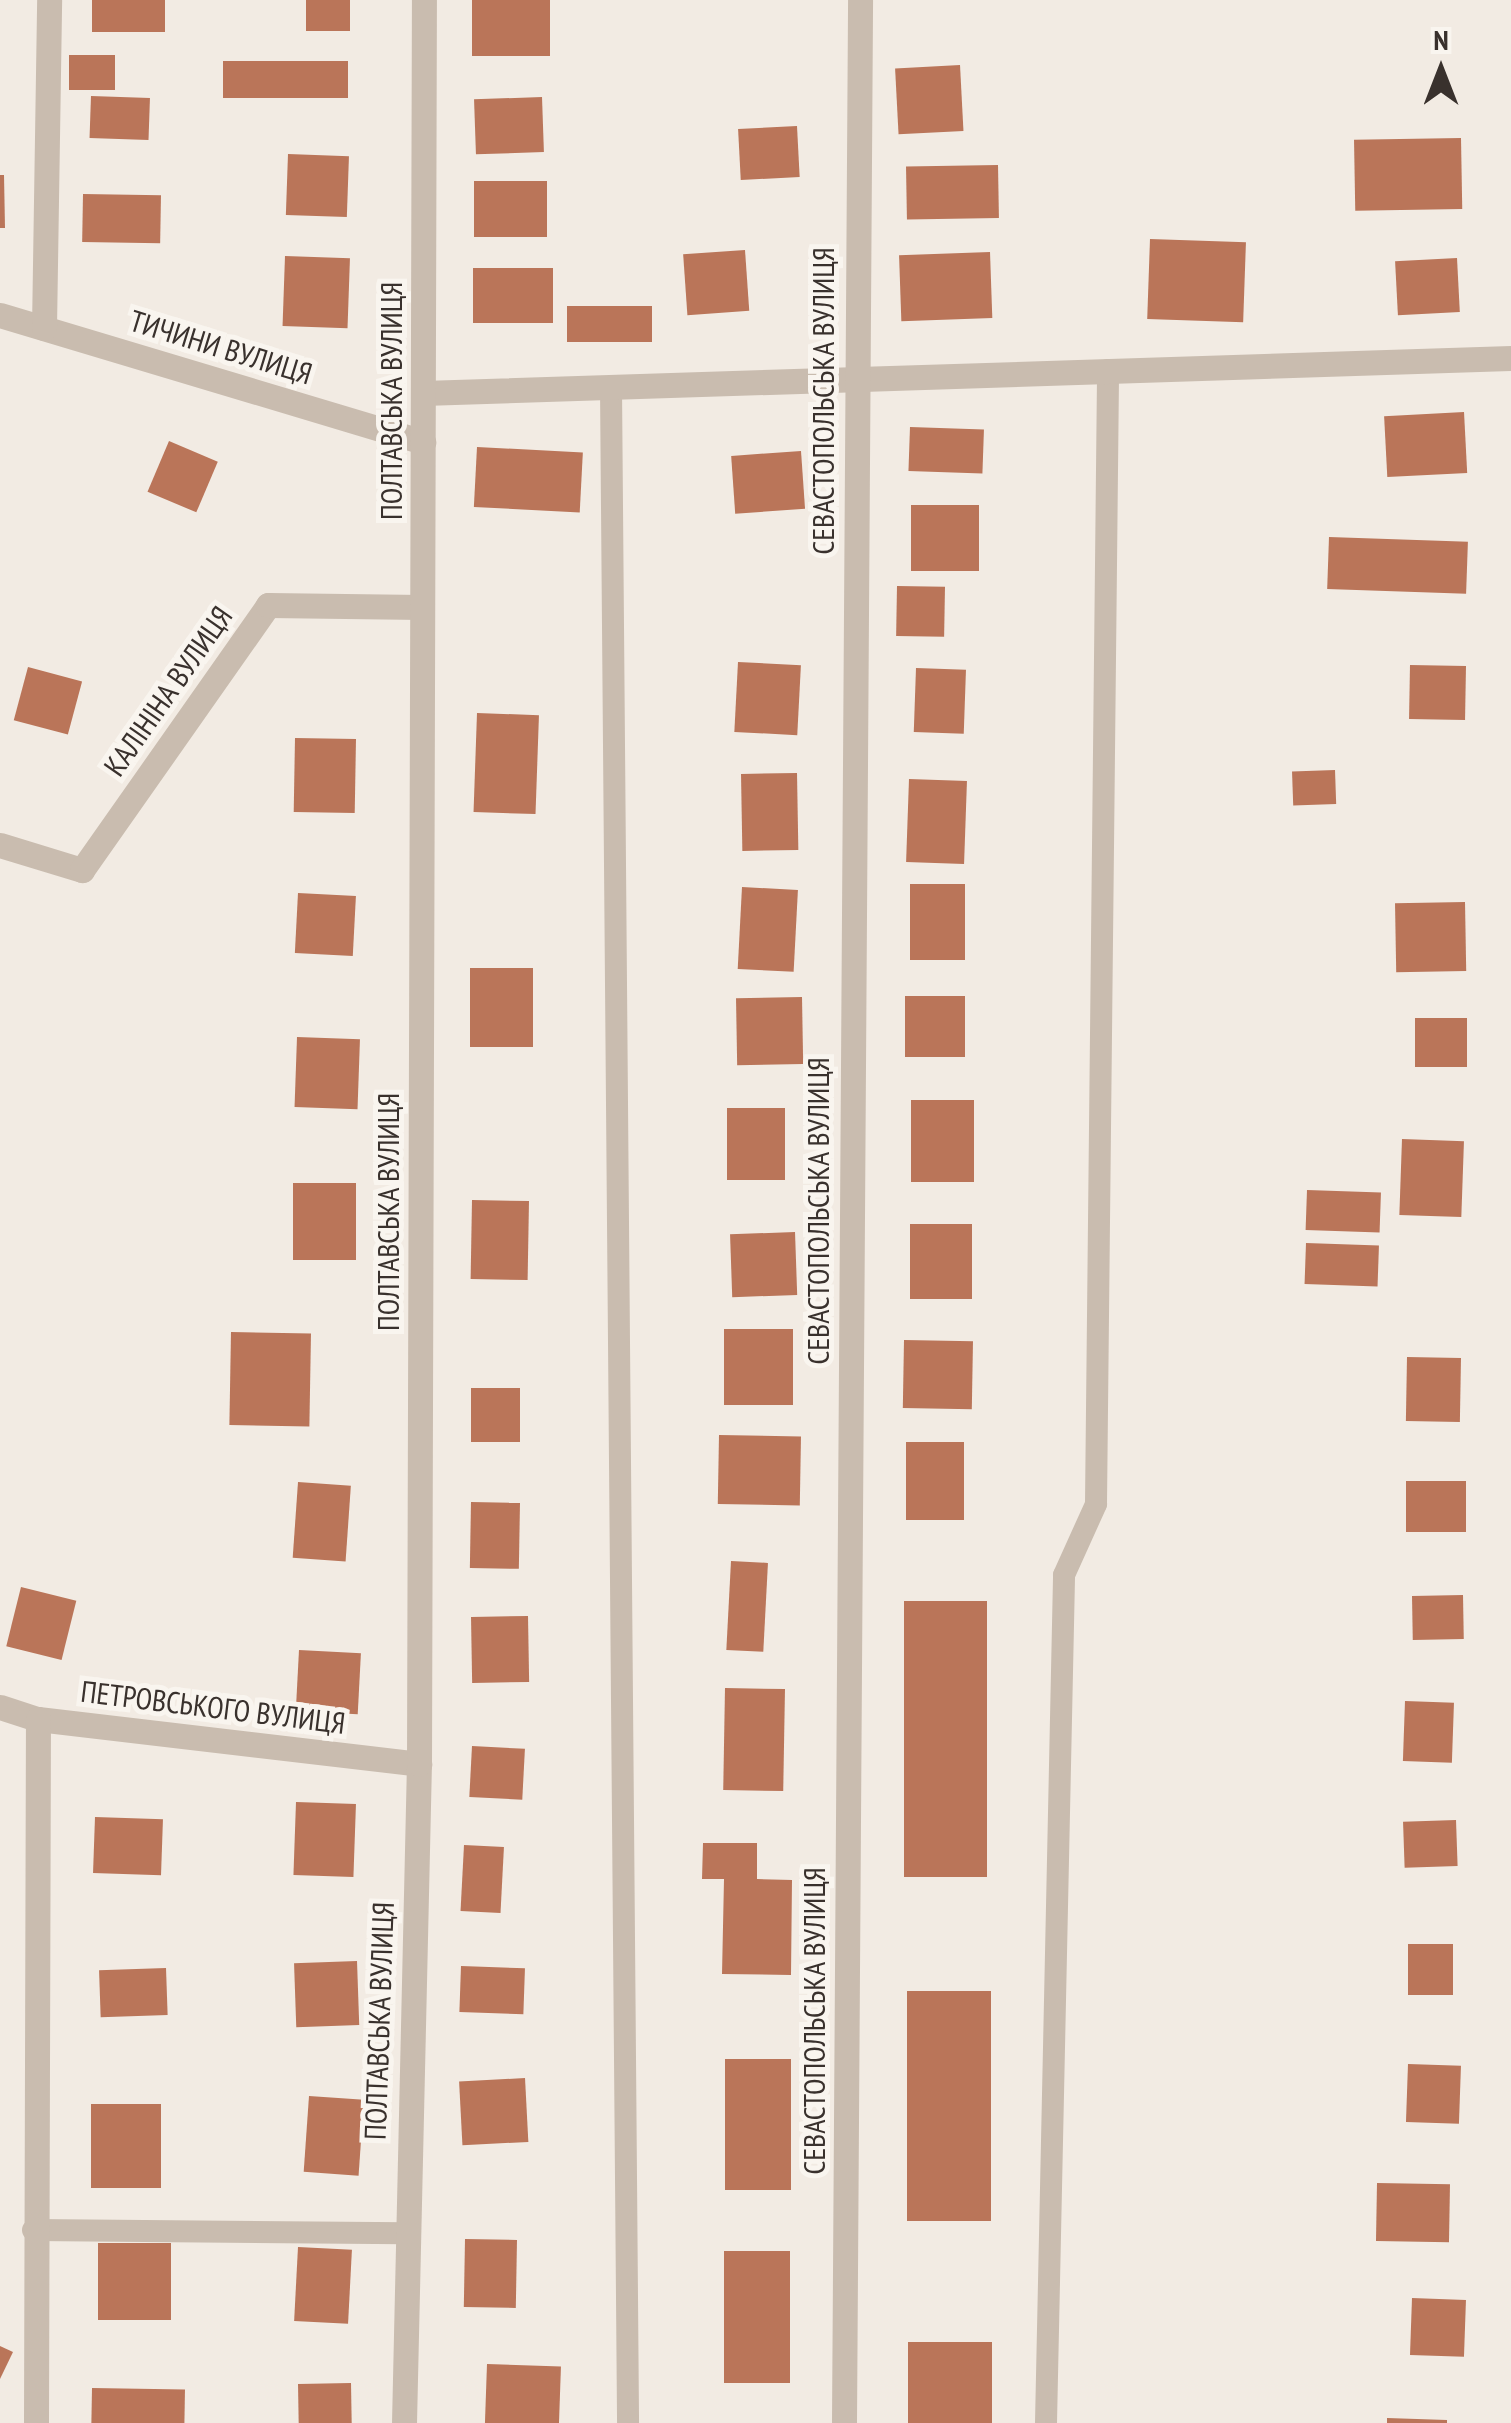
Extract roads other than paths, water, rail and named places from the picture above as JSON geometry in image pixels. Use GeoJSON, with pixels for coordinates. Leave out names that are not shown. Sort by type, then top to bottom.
{"type":"FeatureCollection","features":[{"type":"Feature","properties":{"kind":"street"},"geometry":{"type":"LineString","coordinates":[[44,328],[49,0]]}},
{"type":"Feature","properties":{"kind":"street","name":"ПОЛТАВСЬКА ВУЛИЦЯ"},"geometry":{"type":"LineString","coordinates":[[404,2423],[420,1764],[424,0]]}},
{"type":"Feature","properties":{"kind":"street","name":"СЕВАСТОПОЛЬСЬКА ВУЛИЦЯ"},"geometry":{"type":"LineString","coordinates":[[844,2423],[860,0]]}},
{"type":"Feature","properties":{"kind":"street","name":"ТИЧИНИ ВУЛИЦЯ"},"geometry":{"type":"LineString","coordinates":[[0,314],[423,442]]}},
{"type":"Feature","properties":{"kind":"street"},"geometry":{"type":"LineString","coordinates":[[423,393],[1511,358]]}},
{"type":"Feature","properties":{"kind":"street","name":"КАЛІНІНА ВУЛИЦЯ"},"geometry":{"type":"LineString","coordinates":[[0,845],[82,870],[268,605],[422,607]]}},
{"type":"Feature","properties":{"kind":"street","name":"ПЕТРОВСЬКОГО ВУЛИЦЯ"},"geometry":{"type":"LineString","coordinates":[[0,1707],[38,1720],[420,1764]]}},
{"type":"Feature","properties":{"kind":"street"},"geometry":{"type":"LineString","coordinates":[[36,2423],[33,2230],[38,1720]]}},
{"type":"Feature","properties":{"kind":"lane"},"geometry":{"type":"LineString","coordinates":[[1046,2423],[1064,1575],[1096,1504],[1108,370]]}},
{"type":"Feature","properties":{"kind":"lane"},"geometry":{"type":"LineString","coordinates":[[611,387],[628,2423]]}},
{"type":"Feature","properties":{"kind":"lane"},"geometry":{"type":"LineString","coordinates":[[33,2230],[406,2233]]}}]}
